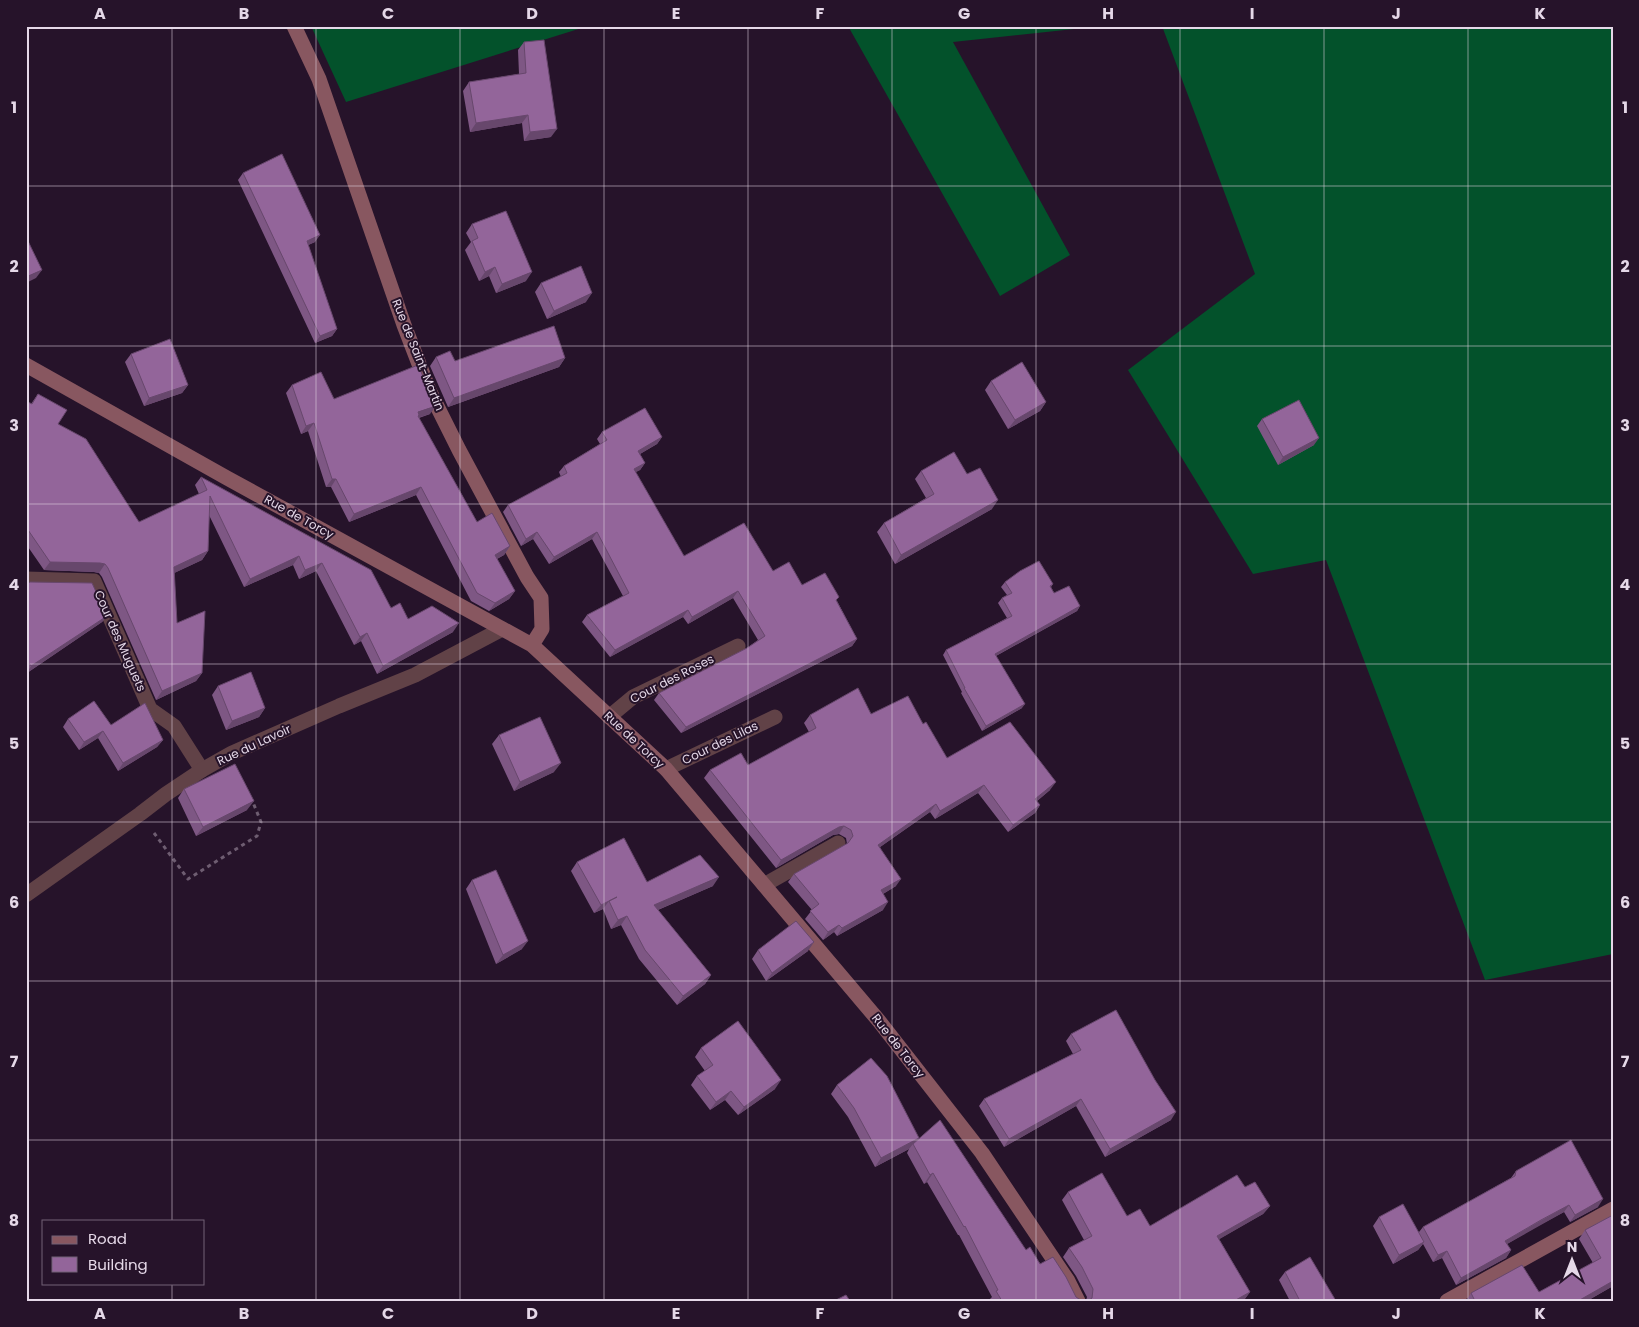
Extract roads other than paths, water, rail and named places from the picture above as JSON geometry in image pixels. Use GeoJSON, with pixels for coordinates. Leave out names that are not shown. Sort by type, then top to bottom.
{"type":"FeatureCollection","features":[{"type":"Feature","properties":{"kind":"street","name":"Rue de Saint-Martin"},"geometry":{"type":"LineString","coordinates":[[294,26],[319,79],[404,324],[429,390],[527,577],[541,598],[542,629],[532,645]]}},
{"type":"Feature","properties":{"kind":"street","name":"Rue de Torcy"},"geometry":{"type":"LineString","coordinates":[[26,365],[227,478],[532,645],[666,770],[879,1021],[982,1152],[1068,1281],[1078,1301]]}},
{"type":"Feature","properties":{"kind":"street","name":"Cour des Muguets"},"geometry":{"type":"LineString","coordinates":[[26,579],[94,581],[150,709],[174,726],[202,770]]}},
{"type":"Feature","properties":{"kind":"street","name":"Rue du Lavoir"},"geometry":{"type":"LineString","coordinates":[[26,895],[166,794],[232,753],[415,675],[502,629]]}},
{"type":"Feature","properties":{"kind":"street","name":"Cour des Roses"},"geometry":{"type":"LineString","coordinates":[[609,717],[633,698],[738,646]]}},
{"type":"Feature","properties":{"kind":"street","name":"Cour des Lilas"},"geometry":{"type":"LineString","coordinates":[[666,770],[775,717]]}},
{"type":"Feature","properties":{"kind":"street"},"geometry":{"type":"LineString","coordinates":[[764,885],[838,843]]}},
{"type":"Feature","properties":{"kind":"street"},"geometry":{"type":"LineString","coordinates":[[1447,1301],[1613,1208]]}}]}
